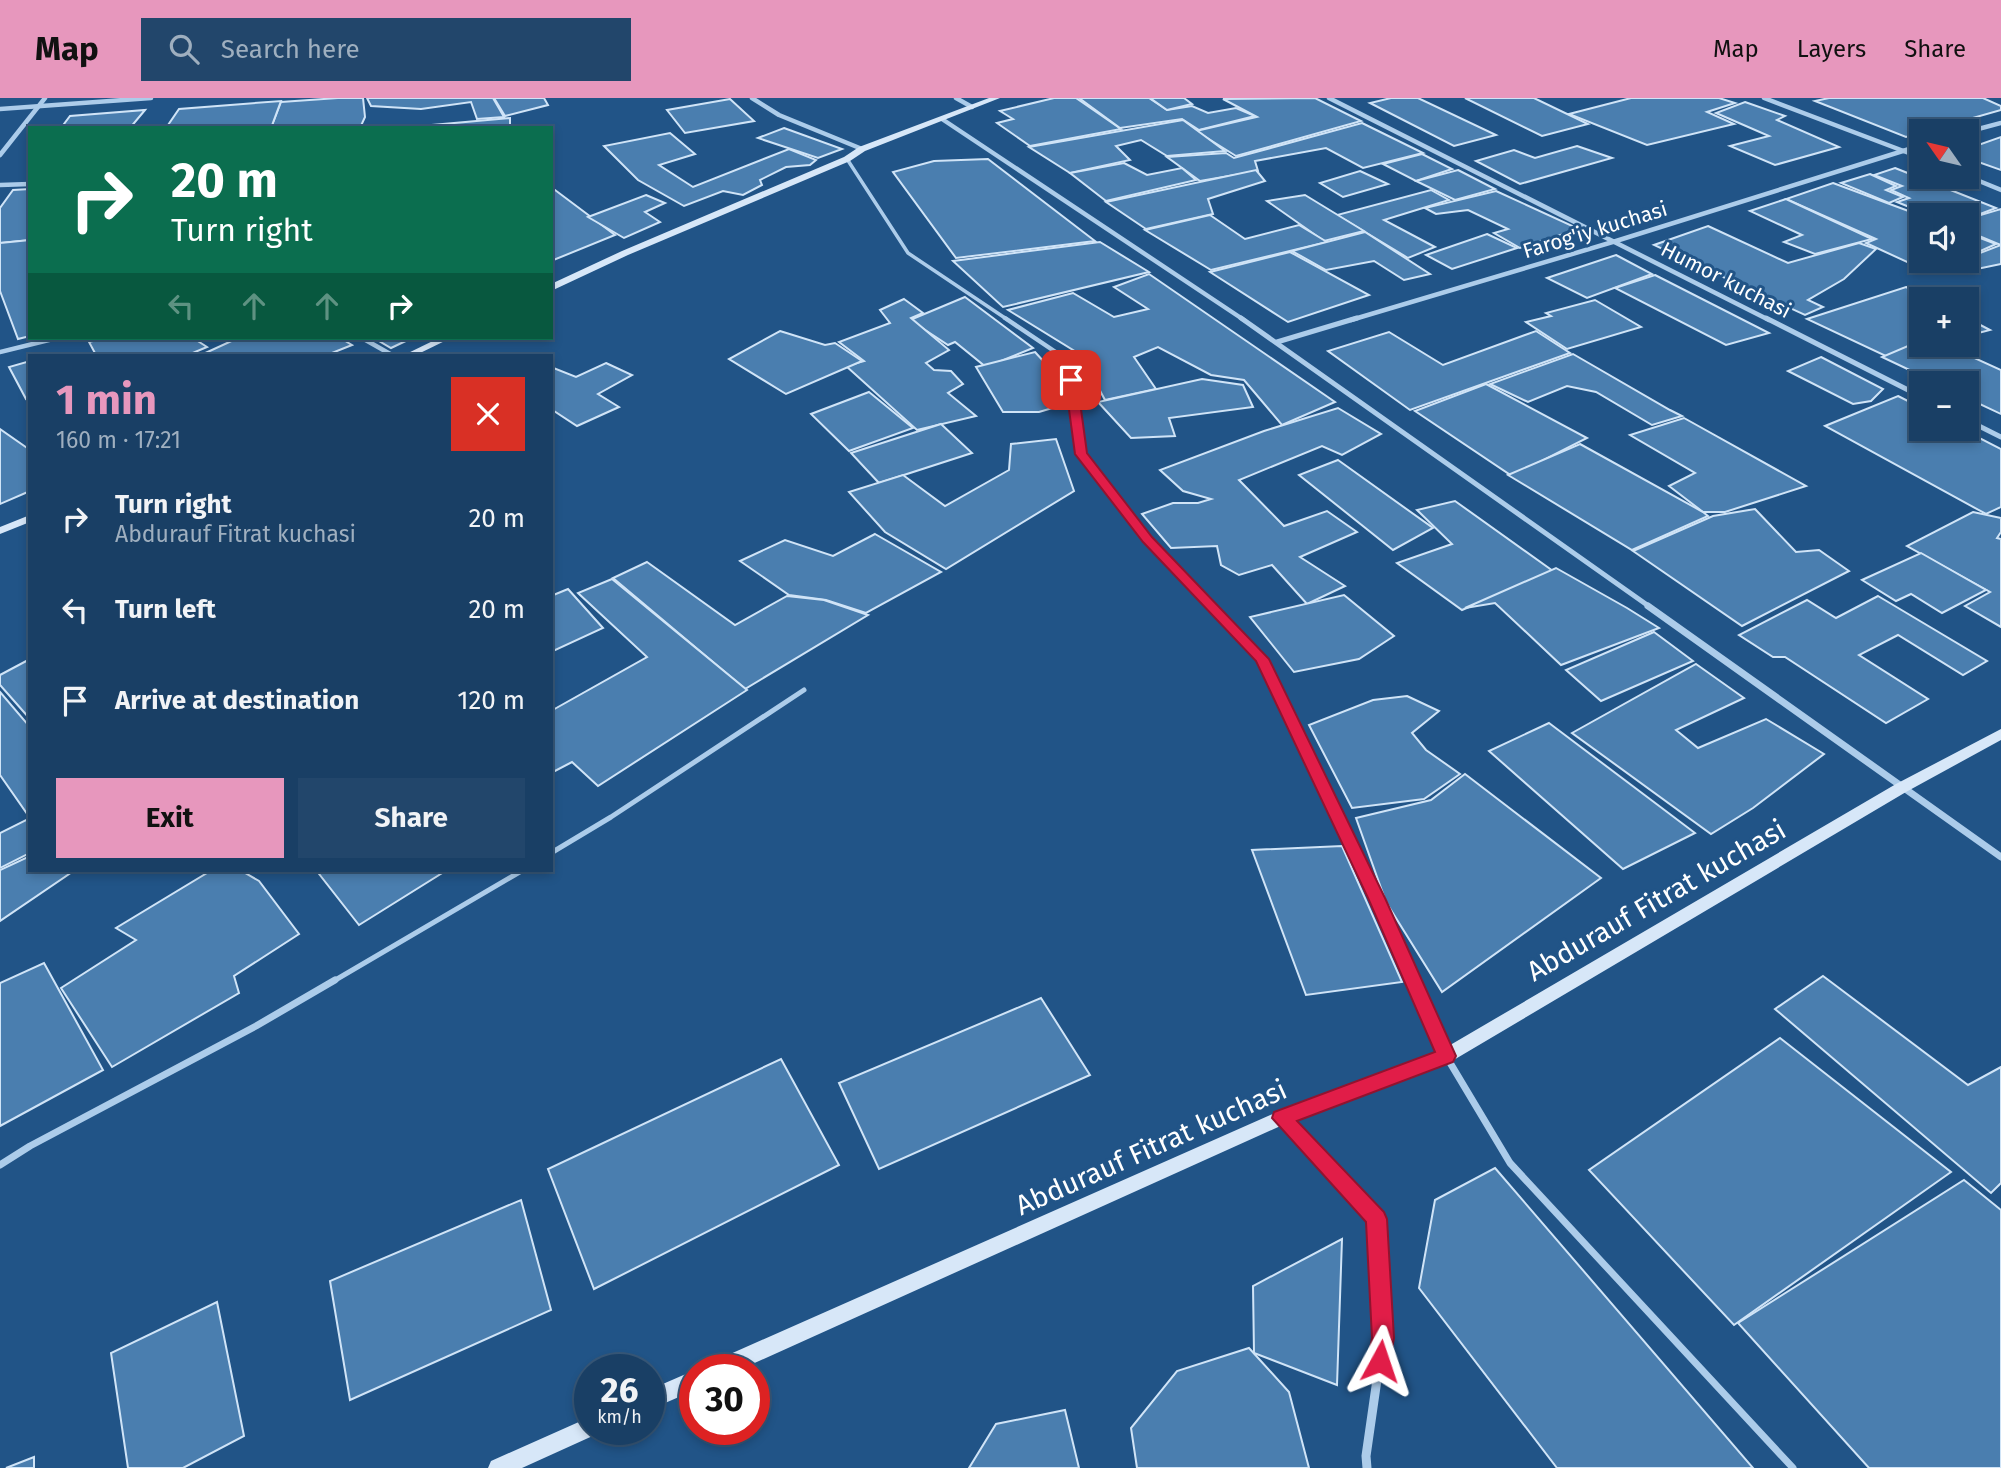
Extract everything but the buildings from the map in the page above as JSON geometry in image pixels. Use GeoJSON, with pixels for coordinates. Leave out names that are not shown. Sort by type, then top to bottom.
{"type":"FeatureCollection","features":[{"type":"Feature","properties":{"kind":"street"},"geometry":{"type":"LineString","coordinates":[[0,155],[45,98]]}},
{"type":"Feature","properties":{"kind":"street"},"geometry":{"type":"LineString","coordinates":[[0,109],[151,98]]}},
{"type":"Feature","properties":{"kind":"street"},"geometry":{"type":"LineString","coordinates":[[752,98],[779,115],[862,149]]}},
{"type":"Feature","properties":{"kind":"street"},"geometry":{"type":"LineString","coordinates":[[956,98],[972,107]]}},
{"type":"Feature","properties":{"kind":"street"},"geometry":{"type":"LineString","coordinates":[[553,287],[625,253],[847,159],[862,149],[996,98]]}},
{"type":"Feature","properties":{"kind":"street","name":"Humor kuchasi"},"geometry":{"type":"LineString","coordinates":[[1329,98],[1909,390]]}},
{"type":"Feature","properties":{"kind":"street"},"geometry":{"type":"LineString","coordinates":[[1764,98],[1909,152]]}},
{"type":"Feature","properties":{"kind":"street"},"geometry":{"type":"LineString","coordinates":[[942,119],[1277,342],[1901,789],[2001,857]]}},
{"type":"Feature","properties":{"kind":"street"},"geometry":{"type":"LineString","coordinates":[[1979,128],[2001,122]]}},
{"type":"Feature","properties":{"kind":"street","name":"Farog'iy kuchasi"},"geometry":{"type":"LineString","coordinates":[[1277,342],[1616,241],[1909,149]]}},
{"type":"Feature","properties":{"kind":"street"},"geometry":{"type":"LineString","coordinates":[[1979,181],[2001,190]]}},
{"type":"Feature","properties":{"kind":"street"},"geometry":{"type":"LineString","coordinates":[[0,185],[28,184]]}},
{"type":"Feature","properties":{"kind":"street"},"geometry":{"type":"LineString","coordinates":[[412,354],[442,340]]}},
{"type":"Feature","properties":{"kind":"street"},"geometry":{"type":"LineString","coordinates":[[1979,426],[2001,437]]}},
{"type":"Feature","properties":{"kind":"street"},"geometry":{"type":"LineString","coordinates":[[0,531],[28,520]]}},
{"type":"Feature","properties":{"kind":"street","name":"Abdurauf Fitrat kuchasi"},"geometry":{"type":"LineString","coordinates":[[753,1354],[1281,1118],[1446,1056],[1901,789],[2001,734]]}},
{"type":"Feature","properties":{"kind":"street"},"geometry":{"type":"LineString","coordinates":[[1281,1118],[1376,1219],[1383,1338],[1366,1456],[1367,1468]]}},
{"type":"Feature","properties":{"kind":"street"},"geometry":{"type":"LineString","coordinates":[[498,1468],[574,1434]]}},
{"type":"Feature","properties":{"kind":"lane"},"geometry":{"type":"LineString","coordinates":[[847,159],[908,253],[1066,359],[1076,401],[1081,454],[1147,540],[1262,659],[1377,898],[1446,1056],[1510,1163],[1793,1468]]}},
{"type":"Feature","properties":{"kind":"lane"},"geometry":{"type":"LineString","coordinates":[[0,352],[49,340]]}},
{"type":"Feature","properties":{"kind":"lane"},"geometry":{"type":"LineString","coordinates":[[366,340],[390,354]]}},
{"type":"Feature","properties":{"kind":"lane"},"geometry":{"type":"LineString","coordinates":[[553,852],[611,817],[804,690]]}},
{"type":"Feature","properties":{"kind":"lane"},"geometry":{"type":"LineString","coordinates":[[0,1165],[30,1146],[256,1026],[520,872]]}},
{"type":"Feature","properties":{"kind":"route"},"geometry":{"type":"LineString","coordinates":[[1071,380],[1076,401],[1081,454],[1147,540],[1262,659],[1377,898],[1446,1056],[1281,1118],[1376,1219],[1383,1338],[1380,1361]]}}]}
